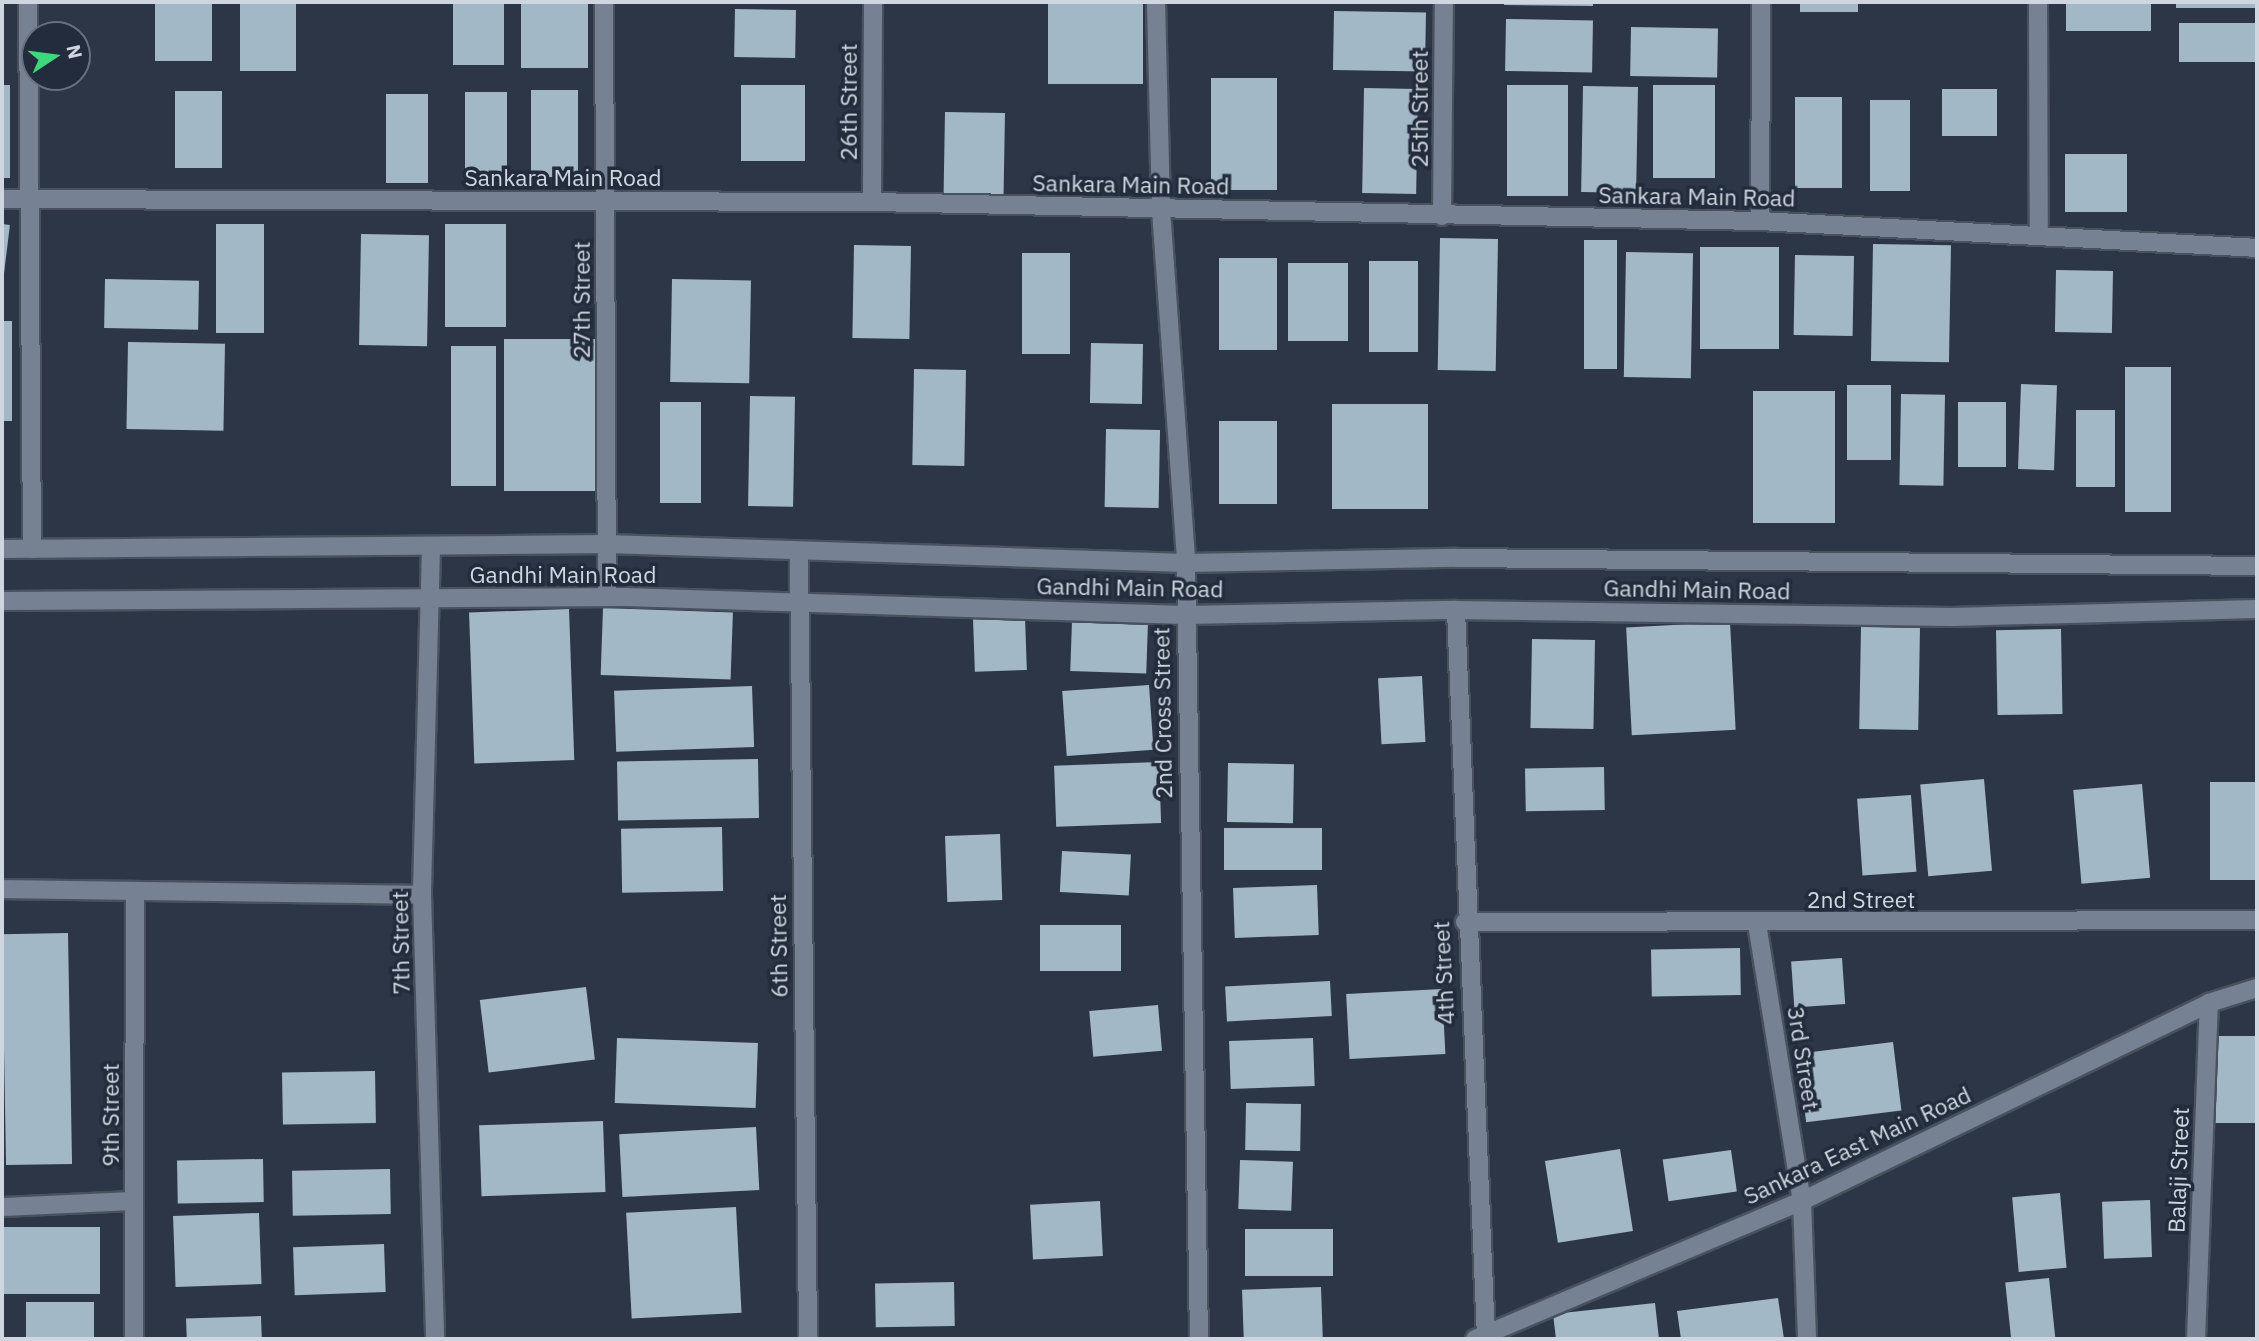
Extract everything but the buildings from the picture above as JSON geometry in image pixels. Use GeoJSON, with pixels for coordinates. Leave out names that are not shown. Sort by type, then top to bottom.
{"type":"FeatureCollection","features":[{"type":"Feature","properties":{"kind":"street"},"geometry":{"type":"LineString","coordinates":[[28,2],[32,549]]}},
{"type":"Feature","properties":{"kind":"street","name":"27th Street"},"geometry":{"type":"LineString","coordinates":[[604,2],[607,597]]}},
{"type":"Feature","properties":{"kind":"street","name":"26th Street"},"geometry":{"type":"LineString","coordinates":[[872,202],[873,2]]}},
{"type":"Feature","properties":{"kind":"street","name":"2nd Cross Street"},"geometry":{"type":"LineString","coordinates":[[1156,2],[1161,210],[1186,563],[1199,1339]]}},
{"type":"Feature","properties":{"kind":"street","name":"25th Street"},"geometry":{"type":"LineString","coordinates":[[1442,216],[1444,2]]}},
{"type":"Feature","properties":{"kind":"street"},"geometry":{"type":"LineString","coordinates":[[1760,2],[1760,221]]}},
{"type":"Feature","properties":{"kind":"street"},"geometry":{"type":"LineString","coordinates":[[2038,2],[2039,233]]}},
{"type":"Feature","properties":{"kind":"street","name":"Sankara Main Road"},"geometry":{"type":"LineString","coordinates":[[2,199],[872,202],[1760,221],[2039,233],[2257,248]]}},
{"type":"Feature","properties":{"kind":"street","name":"Gandhi Main Road"},"geometry":{"type":"LineString","coordinates":[[2,549],[607,544],[1186,563],[1456,558],[2257,566]]}},
{"type":"Feature","properties":{"kind":"street","name":"7th Street"},"geometry":{"type":"LineString","coordinates":[[431,547],[422,895],[435,1339]]}},
{"type":"Feature","properties":{"kind":"street","name":"6th Street"},"geometry":{"type":"LineString","coordinates":[[799,552],[797,603],[808,1339]]}},
{"type":"Feature","properties":{"kind":"street","name":"Gandhi Main Road"},"geometry":{"type":"LineString","coordinates":[[2,601],[607,597],[1185,615],[1456,610],[1952,617],[2257,609]]}},
{"type":"Feature","properties":{"kind":"street","name":"4th Street"},"geometry":{"type":"LineString","coordinates":[[1456,610],[1465,922],[1482,1338]]}},
{"type":"Feature","properties":{"kind":"street"},"geometry":{"type":"LineString","coordinates":[[2,889],[422,895]]}},
{"type":"Feature","properties":{"kind":"street","name":"9th Street"},"geometry":{"type":"LineString","coordinates":[[134,1339],[135,891]]}},
{"type":"Feature","properties":{"kind":"street","name":"2nd Street"},"geometry":{"type":"LineString","coordinates":[[1465,922],[1757,924],[2257,920]]}},
{"type":"Feature","properties":{"kind":"street","name":"3rd Street"},"geometry":{"type":"LineString","coordinates":[[1757,924],[1802,1201],[1807,1339]]}},
{"type":"Feature","properties":{"kind":"street","name":"Sankara East Main Road"},"geometry":{"type":"LineString","coordinates":[[1482,1338],[1802,1201],[2208,1003],[2257,988]]}},
{"type":"Feature","properties":{"kind":"street","name":"Balaji Street"},"geometry":{"type":"LineString","coordinates":[[2196,1339],[2208,1003]]}},
{"type":"Feature","properties":{"kind":"street"},"geometry":{"type":"LineString","coordinates":[[2,1206],[134,1201]]}}]}
